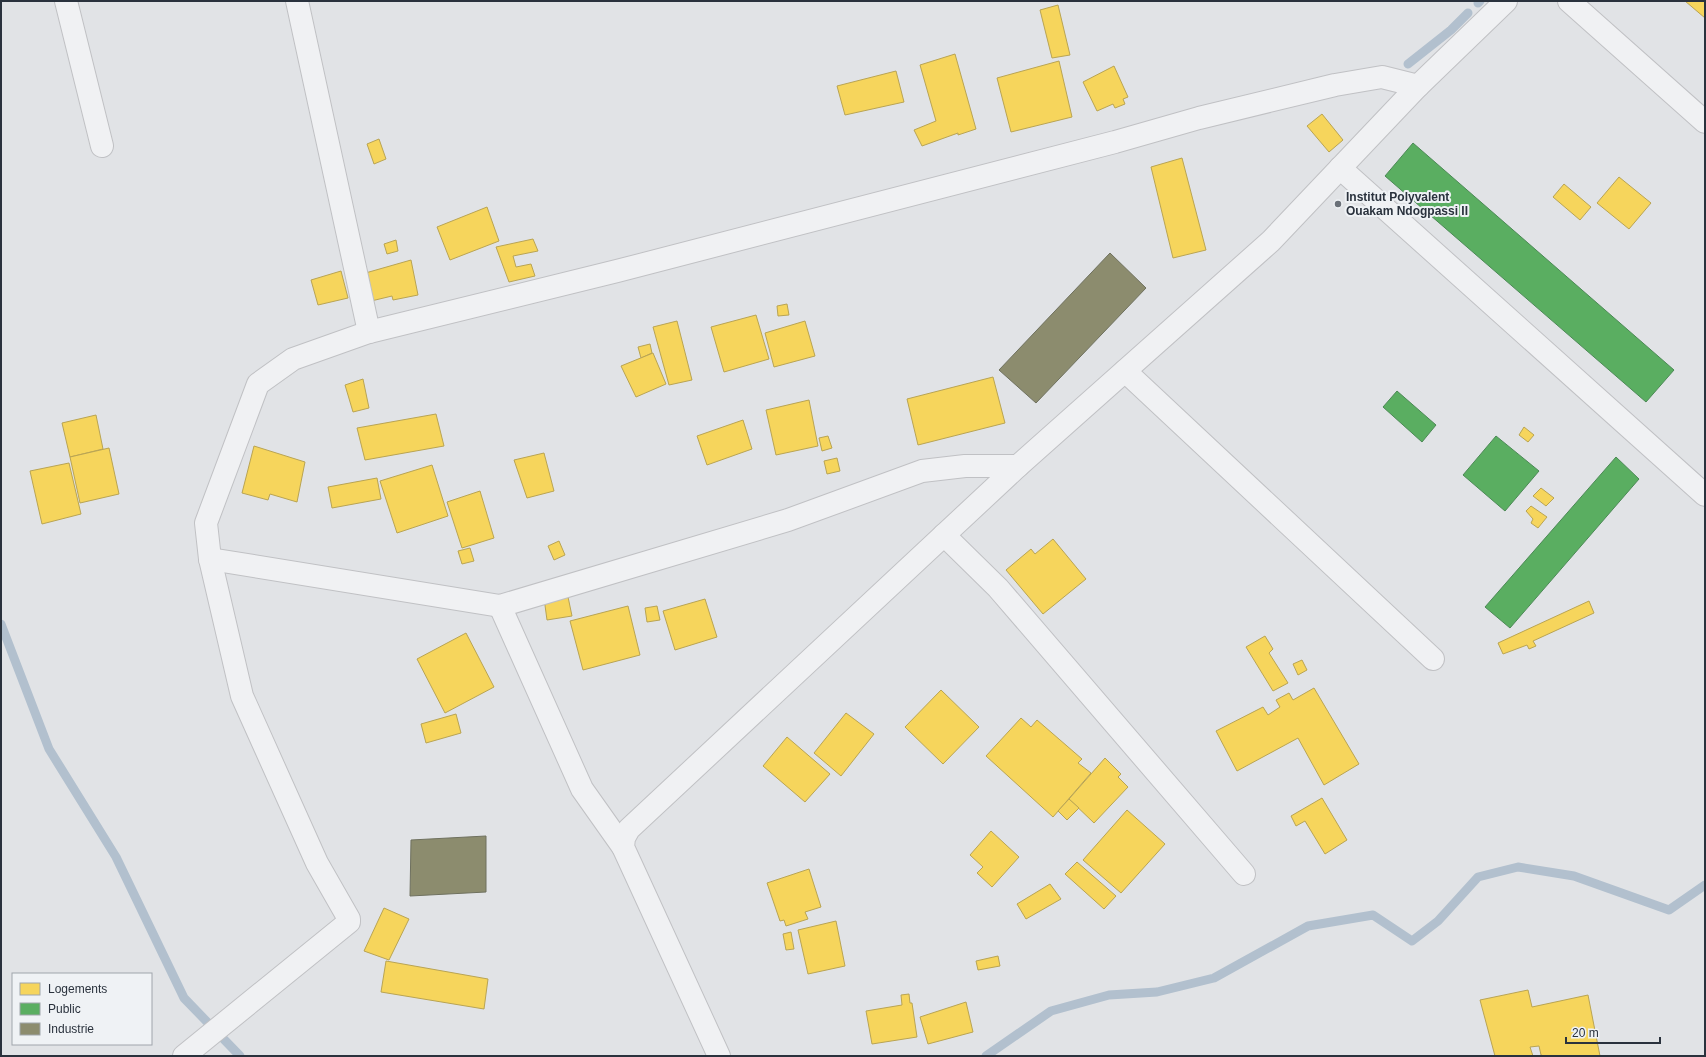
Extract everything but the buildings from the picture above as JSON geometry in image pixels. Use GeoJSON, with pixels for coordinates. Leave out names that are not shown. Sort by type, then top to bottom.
{"type":"FeatureCollection","features":[{"type":"Feature","properties":{"kind":"street"},"geometry":{"type":"LineString","coordinates":[[66,1],[102,146]]}},
{"type":"Feature","properties":{"kind":"street"},"geometry":{"type":"LineString","coordinates":[[297,1],[369,332]]}},
{"type":"Feature","properties":{"kind":"street"},"geometry":{"type":"LineString","coordinates":[[623,848],[624,838],[629,829],[1018,466],[1271,241],[1418,86],[1506,1]]}},
{"type":"Feature","properties":{"kind":"street"},"geometry":{"type":"LineString","coordinates":[[1569,1],[1705,122]]}},
{"type":"Feature","properties":{"kind":"street"},"geometry":{"type":"LineString","coordinates":[[184,1056],[349,922],[349,919],[317,863],[242,696],[210,559],[206,523],[258,384],[292,359],[369,332],[617,271],[1115,142],[1200,118],[1327,87],[1382,78],[1418,86]]}},
{"type":"Feature","properties":{"kind":"street"},"geometry":{"type":"LineString","coordinates":[[1340,168],[1705,495]]}},
{"type":"Feature","properties":{"kind":"street"},"geometry":{"type":"LineString","coordinates":[[1125,371],[1433,659]]}},
{"type":"Feature","properties":{"kind":"street"},"geometry":{"type":"LineString","coordinates":[[210,559],[500,606],[788,520],[922,471],[965,466],[1018,466]]}},
{"type":"Feature","properties":{"kind":"street"},"geometry":{"type":"LineString","coordinates":[[944,535],[998,588],[1244,874]]}},
{"type":"Feature","properties":{"kind":"street"},"geometry":{"type":"LineString","coordinates":[[500,606],[582,789],[623,848],[719,1056]]}},
{"type":"Feature","properties":{"kind":"waterway"},"geometry":{"type":"LineString","coordinates":[[1408,64],[1451,30],[1468,13]]}},
{"type":"Feature","properties":{"kind":"waterway"},"geometry":{"type":"LineString","coordinates":[[1,624],[49,749],[116,857],[184,998],[240,1056]]}},
{"type":"Feature","properties":{"kind":"waterway"},"geometry":{"type":"LineString","coordinates":[[986,1056],[1051,1011],[1109,995],[1157,992],[1214,978],[1308,926],[1373,915],[1412,941],[1438,921],[1478,877],[1518,867],[1574,876],[1669,910],[1705,885]]}},
{"type":"Feature","properties":{"kind":"place","name":"Institut Polyvalent Ouakam Ndogpassi II"},"geometry":{"type":"Point","coordinates":[1338,204]}}]}
